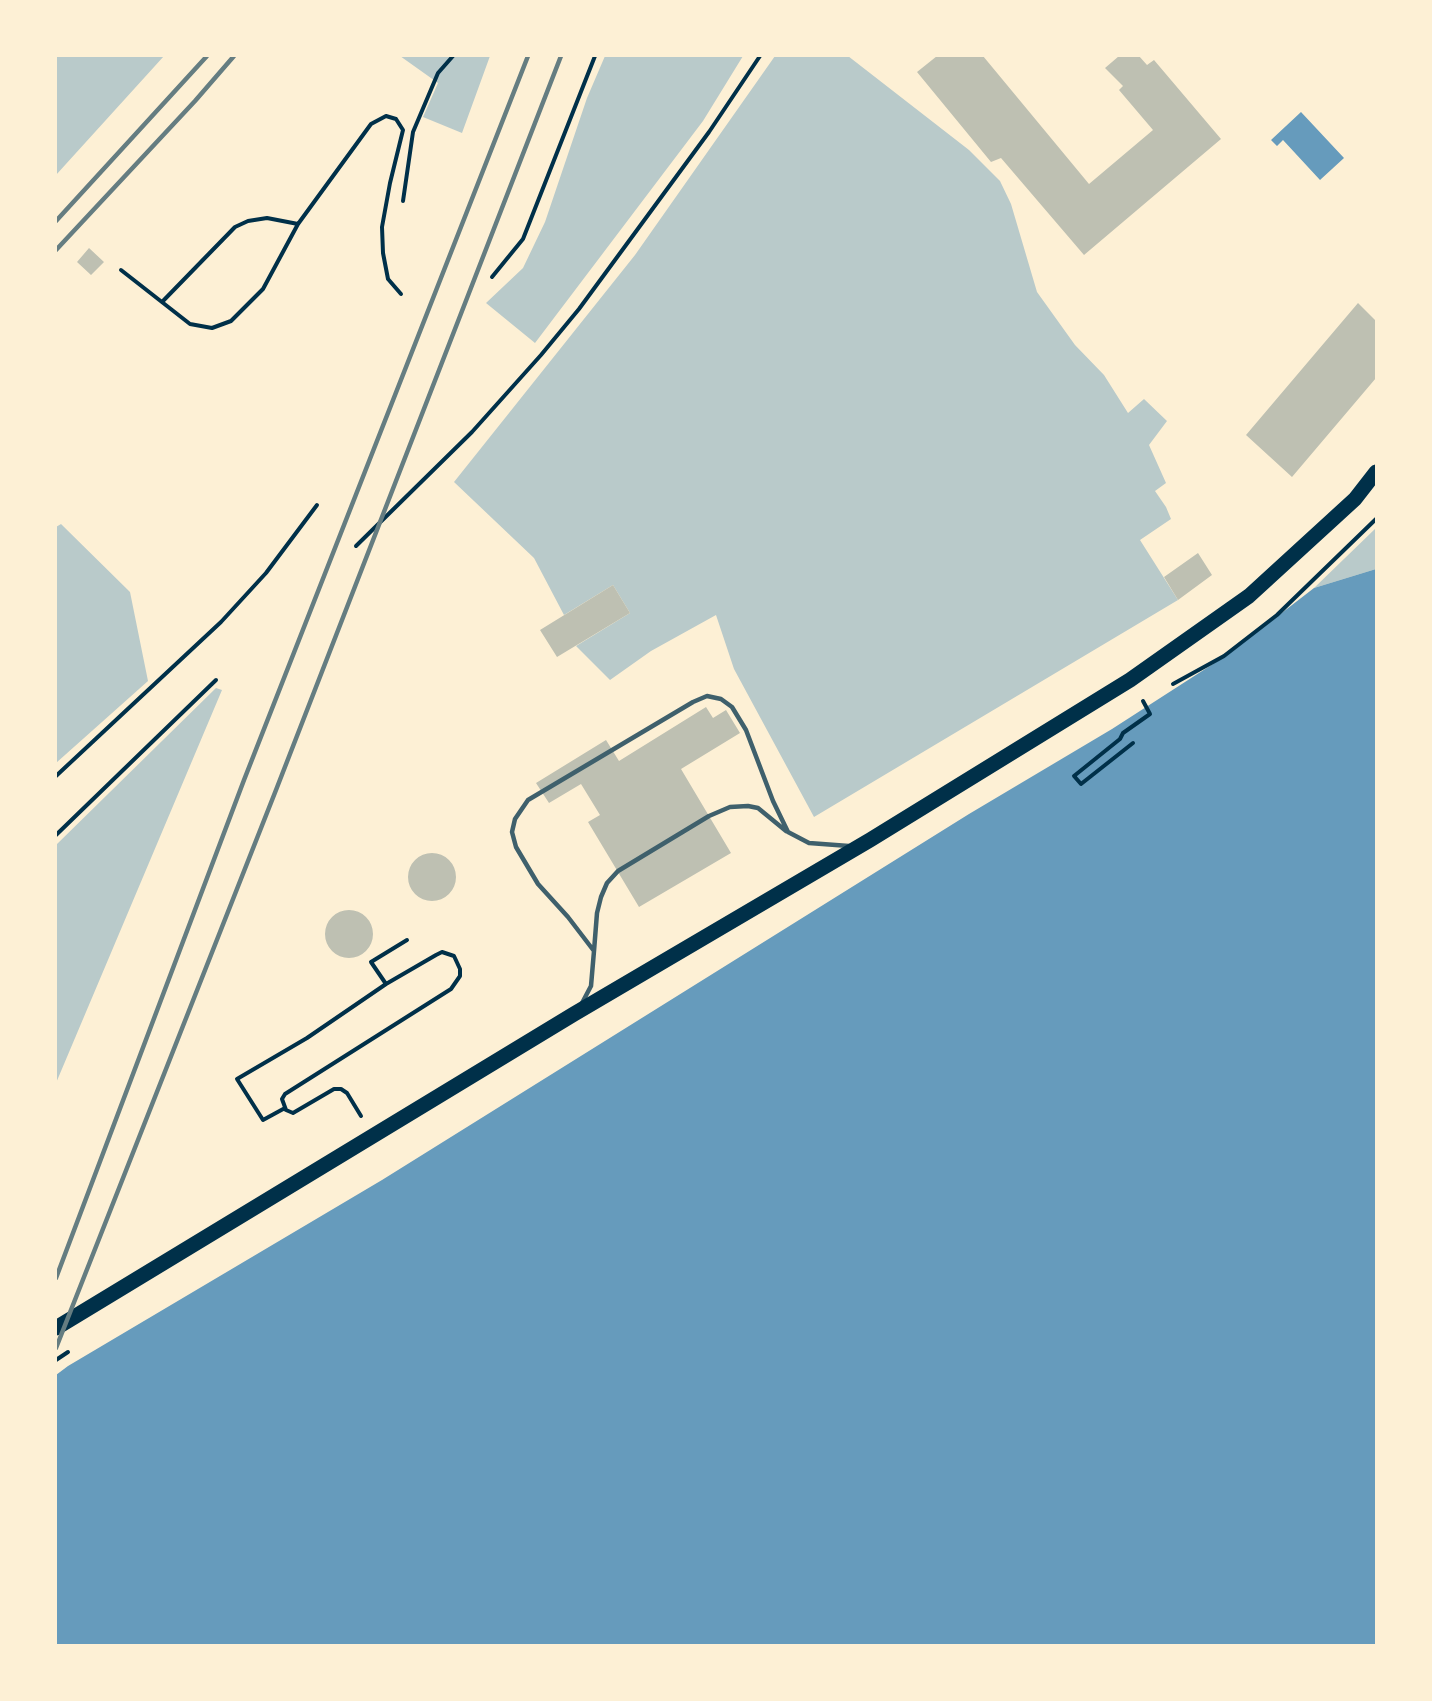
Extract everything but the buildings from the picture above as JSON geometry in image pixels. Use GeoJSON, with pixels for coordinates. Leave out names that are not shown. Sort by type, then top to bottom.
{"type":"FeatureCollection","features":[{"type":"Feature","properties":{"kind":"main road"},"geometry":{"type":"LineString","coordinates":[[56,1328],[574,1014],[858,847],[1130,680],[1249,596],[1355,499],[1377,472]]}},
{"type":"Feature","properties":{"kind":"lane"},"geometry":{"type":"LineString","coordinates":[[594,951],[568,917],[538,884],[516,847],[512,832],[515,819],[528,800],[693,702],[707,696],[720,699],[732,707],[746,730],[773,801],[788,832]]}},
{"type":"Feature","properties":{"kind":"lane"},"geometry":{"type":"LineString","coordinates":[[574,1014],[591,986],[597,913],[607,883],[618,871],[709,816],[730,807],[758,808],[788,832],[809,843],[858,847]]}},
{"type":"Feature","properties":{"kind":"path"},"geometry":{"type":"LineString","coordinates":[[403,201],[413,132],[438,72],[453,56]]}},
{"type":"Feature","properties":{"kind":"path"},"geometry":{"type":"LineString","coordinates":[[492,277],[522,238],[595,56]]}},
{"type":"Feature","properties":{"kind":"path"},"geometry":{"type":"LineString","coordinates":[[356,546],[471,432],[579,309],[709,132],[760,56]]}},
{"type":"Feature","properties":{"kind":"path"},"geometry":{"type":"LineString","coordinates":[[121,270],[190,324],[212,328],[231,321],[263,289],[298,224],[371,124],[386,116],[396,119],[403,130],[382,227],[383,253],[388,279],[402,294]]}},
{"type":"Feature","properties":{"kind":"path"},"geometry":{"type":"LineString","coordinates":[[162,302],[235,227],[248,221],[267,219],[298,224]]}},
{"type":"Feature","properties":{"kind":"path"},"geometry":{"type":"LineString","coordinates":[[56,776],[221,622],[266,573],[317,505]]}},
{"type":"Feature","properties":{"kind":"path"},"geometry":{"type":"LineString","coordinates":[[56,835],[216,680]]}},
{"type":"Feature","properties":{"kind":"path"},"geometry":{"type":"LineString","coordinates":[[1133,743],[1081,784],[1074,776],[1120,739],[1123,733],[1150,714],[1142,700]]}},
{"type":"Feature","properties":{"kind":"path"},"geometry":{"type":"LineString","coordinates":[[386,984],[372,962],[407,940]]}},
{"type":"Feature","properties":{"kind":"path"},"geometry":{"type":"LineString","coordinates":[[285,1108],[263,1120],[237,1079],[307,1038],[386,984],[442,952],[454,956],[460,969],[460,976],[457,982],[438,999],[285,1094],[282,1099],[285,1108],[293,1113],[334,1089],[341,1089],[347,1093],[374,1137]]}},
{"type":"Feature","properties":{"kind":"shaded area"},"geometry":{"type":"Polygon","coordinates":[[[56,56],[164,56],[56,175],[56,56]]]}},
{"type":"Feature","properties":{"kind":"shaded area"},"geometry":{"type":"Polygon","coordinates":[[[400,56],[490,56],[462,133],[423,117],[438,83],[400,56]]]}},
{"type":"Feature","properties":{"kind":"shaded area"},"geometry":{"type":"Polygon","coordinates":[[[605,56],[743,56],[703,121],[535,343],[486,303],[523,268],[545,222],[587,98],[605,56]]]}},
{"type":"Feature","properties":{"kind":"shaded area"},"geometry":{"type":"Polygon","coordinates":[[[775,56],[848,56],[969,150],[1000,181],[1011,204],[1037,292],[1075,345],[1104,375],[1128,413],[1144,399],[1167,421],[1149,445],[1166,483],[1155,491],[1171,519],[1140,540],[1178,600],[814,817],[734,669],[716,615],[651,651],[610,680],[576,646],[630,613],[613,585],[564,615],[534,558],[454,482],[635,255],[775,56]]]}},
{"type":"Feature","properties":{"kind":"shaded area"},"geometry":{"type":"Polygon","coordinates":[[[61,524],[130,592],[148,681],[56,763],[56,527],[61,524]]]}},
{"type":"Feature","properties":{"kind":"shaded area"},"geometry":{"type":"Polygon","coordinates":[[[1376,528],[1376,569],[1314,588],[1376,528]]]}},
{"type":"Feature","properties":{"kind":"shaded area"},"geometry":{"type":"Polygon","coordinates":[[[216,688],[222,690],[56,1083],[56,845],[216,688]]]}},
{"type":"Feature","properties":{"kind":"water"},"geometry":{"type":"Polygon","coordinates":[[[1301,112],[1344,158],[1320,180],[1283,140],[1277,146],[1271,140],[1301,112]]]}},
{"type":"Feature","properties":{"kind":"water"},"geometry":{"type":"Polygon","coordinates":[[[1376,569],[1376,1645],[56,1646],[56,1375],[382,1180],[969,814],[1112,729],[1230,653],[1314,588],[1376,569]]]}},
{"type":"Feature","properties":{"kind":"railway"},"geometry":{"type":"LineString","coordinates":[[56,221],[207,56]]}},
{"type":"Feature","properties":{"kind":"railway"},"geometry":{"type":"LineString","coordinates":[[56,250],[234,56]]}},
{"type":"Feature","properties":{"kind":"railway"},"geometry":{"type":"LineString","coordinates":[[56,1278],[244,780],[528,56]]}},
{"type":"Feature","properties":{"kind":"railway"},"geometry":{"type":"LineString","coordinates":[[56,1348],[561,56]]}}]}
